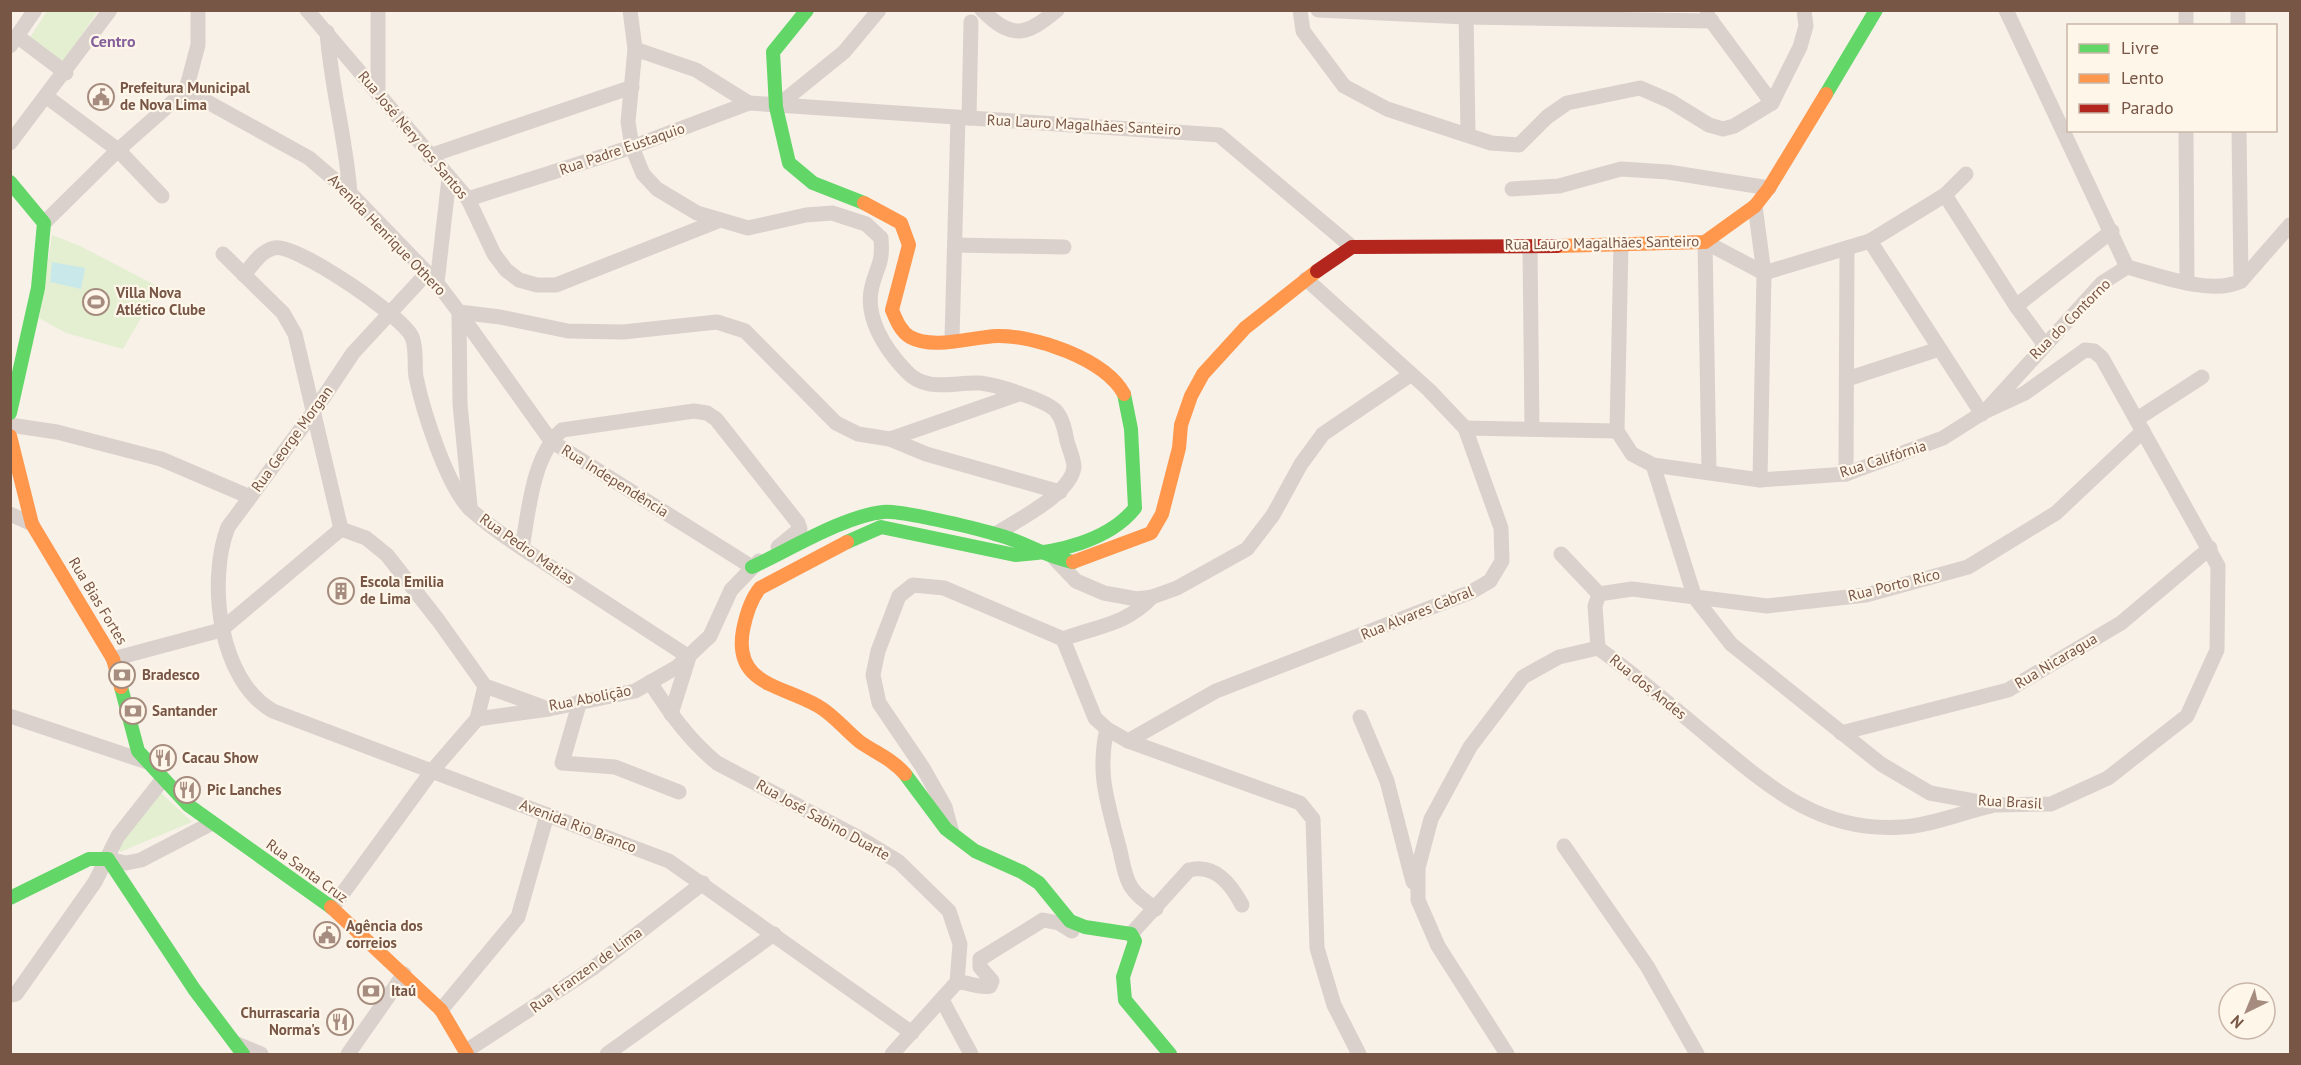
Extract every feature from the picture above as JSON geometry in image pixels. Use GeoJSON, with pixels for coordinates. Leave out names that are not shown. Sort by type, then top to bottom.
{"type":"FeatureCollection","features":[{"type":"Feature","properties":{"kind":"street"},"geometry":{"type":"LineString","coordinates":[[35,10],[14,41],[66,73]]}},
{"type":"Feature","properties":{"kind":"street"},"geometry":{"type":"LineString","coordinates":[[10,143],[66,73],[110,10]]}},
{"type":"Feature","properties":{"kind":"street"},"geometry":{"type":"LineString","coordinates":[[10,412],[38,288],[44,223],[118,150],[186,90],[198,45],[198,10]]}},
{"type":"Feature","properties":{"kind":"street","name":"Rua José Nery dos Santos"},"geometry":{"type":"LineString","coordinates":[[307,10],[429,156],[468,199],[494,254],[506,270],[519,280],[537,285],[556,285],[718,221]]}},
{"type":"Feature","properties":{"kind":"street"},"geometry":{"type":"LineString","coordinates":[[378,10],[378,94]]}},
{"type":"Feature","properties":{"kind":"street"},"geometry":{"type":"LineString","coordinates":[[630,10],[635,49],[628,122],[632,147],[644,174],[657,189],[697,213],[748,228],[806,215],[832,213],[866,224],[881,238],[883,259],[872,285],[869,306],[876,328],[907,373],[925,384],[982,383],[1044,402],[1056,411],[1063,423],[1074,466],[1070,479],[1060,492],[996,534]]}},
{"type":"Feature","properties":{"kind":"street"},"geometry":{"type":"LineString","coordinates":[[807,10],[773,52],[776,107],[789,163],[813,183],[851,196],[901,223],[909,245],[892,310],[900,327],[910,338],[928,342],[1008,336],[1040,342],[1087,360],[1123,391],[1130,414],[1135,508],[1123,523],[1093,538],[1049,555],[1015,555],[881,527],[863,532],[806,566],[785,573],[759,588],[752,598],[742,647],[742,660],[750,670],[771,685],[817,704],[867,747],[891,760],[915,785],[937,819],[952,833],[969,848],[1032,877],[1042,884],[1064,916],[1090,929],[1117,929],[1131,934],[1135,941],[1123,978],[1124,995],[1130,1010],[1161,1039],[1170,1054]]}},
{"type":"Feature","properties":{"kind":"street"},"geometry":{"type":"LineString","coordinates":[[776,107],[844,51],[879,10]]}},
{"type":"Feature","properties":{"kind":"street"},"geometry":{"type":"LineString","coordinates":[[982,10],[1006,31],[1025,32],[1057,10]]}},
{"type":"Feature","properties":{"kind":"street"},"geometry":{"type":"LineString","coordinates":[[1300,10],[1303,31],[1344,87],[1387,109],[1491,143],[1519,145],[1547,117],[1567,103],[1640,88],[1670,100],[1709,125],[1723,129],[1734,126],[1772,103],[1800,47],[1806,26],[1804,10]]}},
{"type":"Feature","properties":{"kind":"street"},"geometry":{"type":"LineString","coordinates":[[1318,10],[1708,16],[1772,103]]}},
{"type":"Feature","properties":{"kind":"street"},"geometry":{"type":"LineString","coordinates":[[2006,10],[2127,267],[2187,283],[2230,287],[2241,281],[2290,225]]}},
{"type":"Feature","properties":{"kind":"street","name":"Rua Lauro Magalhães Santeiro"},"geometry":{"type":"LineString","coordinates":[[776,107],[1219,135],[1352,247],[1486,245],[1530,247],[1705,242],[1755,206],[1769,188],[1875,12]]}},
{"type":"Feature","properties":{"kind":"street"},"geometry":{"type":"LineString","coordinates":[[1466,14],[1468,134]]}},
{"type":"Feature","properties":{"kind":"street"},"geometry":{"type":"LineString","coordinates":[[952,339],[955,245],[971,22]]}},
{"type":"Feature","properties":{"kind":"street"},"geometry":{"type":"LineString","coordinates":[[327,33],[330,77],[348,164],[350,193]]}},
{"type":"Feature","properties":{"kind":"street"},"geometry":{"type":"LineString","coordinates":[[635,49],[696,70],[749,103]]}},
{"type":"Feature","properties":{"kind":"street"},"geometry":{"type":"LineString","coordinates":[[429,156],[632,87]]}},
{"type":"Feature","properties":{"kind":"street","name":"Avenida Henrique Othero"},"geometry":{"type":"LineString","coordinates":[[186,90],[309,158],[350,193],[432,278],[459,312]]}},
{"type":"Feature","properties":{"kind":"street"},"geometry":{"type":"LineString","coordinates":[[47,97],[118,150],[162,196]]}},
{"type":"Feature","properties":{"kind":"street","name":"Rua Padre Eustaquio"},"geometry":{"type":"LineString","coordinates":[[468,199],[632,147],[749,103],[776,107]]}},
{"type":"Feature","properties":{"kind":"street"},"geometry":{"type":"LineString","coordinates":[[2186,132],[2187,283]]}},
{"type":"Feature","properties":{"kind":"street"},"geometry":{"type":"LineString","coordinates":[[2239,132],[2241,281]]}},
{"type":"Feature","properties":{"kind":"street"},"geometry":{"type":"LineString","coordinates":[[1512,189],[1559,186],[1621,169],[1668,172],[1769,188]]}},
{"type":"Feature","properties":{"kind":"street"},"geometry":{"type":"LineString","coordinates":[[1709,471],[1705,242],[1764,273],[1870,241],[1945,195],[1966,174]]}},
{"type":"Feature","properties":{"kind":"street"},"geometry":{"type":"LineString","coordinates":[[432,278],[448,178]]}},
{"type":"Feature","properties":{"kind":"street"},"geometry":{"type":"LineString","coordinates":[[10,182],[44,223]]}},
{"type":"Feature","properties":{"kind":"street"},"geometry":{"type":"LineString","coordinates":[[1945,195],[2016,306],[2044,344]]}},
{"type":"Feature","properties":{"kind":"street"},"geometry":{"type":"LineString","coordinates":[[1755,206],[1764,273],[1760,480]]}},
{"type":"Feature","properties":{"kind":"street"},"geometry":{"type":"LineString","coordinates":[[2016,306],[2112,231]]}},
{"type":"Feature","properties":{"kind":"street"},"geometry":{"type":"LineString","coordinates":[[1870,241],[1983,413]]}},
{"type":"Feature","properties":{"kind":"street"},"geometry":{"type":"LineString","coordinates":[[1464,428],[1617,431],[1621,244]]}},
{"type":"Feature","properties":{"kind":"street"},"geometry":{"type":"LineString","coordinates":[[955,245],[1064,247]]}},
{"type":"Feature","properties":{"kind":"street"},"geometry":{"type":"LineString","coordinates":[[752,567],[862,515],[886,511],[996,534],[1049,555],[1076,562],[1130,543],[1151,532],[1162,514],[1179,448],[1181,425],[1191,396],[1203,374],[1245,328],[1306,279],[1352,247]]}},
{"type":"Feature","properties":{"kind":"street"},"geometry":{"type":"LineString","coordinates":[[1530,247],[1532,429]]}},
{"type":"Feature","properties":{"kind":"street"},"geometry":{"type":"LineString","coordinates":[[244,274],[262,254],[274,248],[287,248],[332,273],[390,312],[412,337],[423,403],[452,484],[470,508]]}},
{"type":"Feature","properties":{"kind":"street"},"geometry":{"type":"LineString","coordinates":[[1846,474],[1847,248]]}},
{"type":"Feature","properties":{"kind":"street"},"geometry":{"type":"LineString","coordinates":[[223,254],[283,313],[295,334],[315,410],[341,529]]}},
{"type":"Feature","properties":{"kind":"street","name":"Rua do Contorno"},"geometry":{"type":"LineString","coordinates":[[1983,413],[2102,283],[2127,267]]}},
{"type":"Feature","properties":{"kind":"street","name":"Rua George Morgan"},"geometry":{"type":"LineString","coordinates":[[221,630],[221,545],[228,527],[315,410],[353,353],[390,312],[432,278]]}},
{"type":"Feature","properties":{"kind":"street","name":"Rua Alvares Cabral"},"geometry":{"type":"LineString","coordinates":[[1128,741],[1216,691],[1471,592],[1490,581],[1502,561],[1501,528],[1464,428],[1429,390],[1306,279]]}},
{"type":"Feature","properties":{"kind":"street"},"geometry":{"type":"LineString","coordinates":[[459,312],[500,317],[568,331],[622,332],[717,322],[745,331],[836,423],[858,434],[890,439],[926,454],[1060,492]]}},
{"type":"Feature","properties":{"kind":"street","name":"Rua Independência"},"geometry":{"type":"LineString","coordinates":[[459,312],[551,441],[752,567]]}},
{"type":"Feature","properties":{"kind":"street","name":"Rua Pedro Matias"},"geometry":{"type":"LineString","coordinates":[[459,312],[460,404],[470,508],[522,548],[689,657]]}},
{"type":"Feature","properties":{"kind":"street"},"geometry":{"type":"LineString","coordinates":[[1847,379],[1940,349]]}},
{"type":"Feature","properties":{"kind":"street","name":"Rua Califórnia"},"geometry":{"type":"LineString","coordinates":[[1617,431],[1632,454],[1653,465],[1709,471],[1760,480],[1846,474],[1942,438],[1983,413],[2025,393],[2085,350],[2094,351],[2102,358]]}},
{"type":"Feature","properties":{"kind":"street","name":"Rua Brasil"},"geometry":{"type":"LineString","coordinates":[[1653,465],[1695,598],[1731,644],[1881,764],[1930,793],[1996,804],[2050,804],[2108,778],[2187,716],[2217,650],[2218,566],[2102,358]]}},
{"type":"Feature","properties":{"kind":"street"},"geometry":{"type":"LineString","coordinates":[[1049,555],[1076,581],[1104,592],[1137,598],[1152,597],[1177,588],[1247,549],[1273,515],[1301,464],[1323,434],[1410,375]]}},
{"type":"Feature","properties":{"kind":"street","name":"Rua Porto Rico"},"geometry":{"type":"LineString","coordinates":[[1599,594],[1632,590],[1767,606],[1866,596],[1968,567],[2056,513],[2140,425],[2202,377]]}},
{"type":"Feature","properties":{"kind":"street"},"geometry":{"type":"LineString","coordinates":[[890,439],[1019,394]]}},
{"type":"Feature","properties":{"kind":"street","name":"Rua Abolição"},"geometry":{"type":"LineString","coordinates":[[485,686],[549,709],[635,691],[689,657],[710,636],[731,590],[752,567],[800,529],[716,420],[707,412],[694,411],[562,430],[551,441]]}},
{"type":"Feature","properties":{"kind":"street"},"geometry":{"type":"LineString","coordinates":[[10,425],[57,432],[161,459],[250,497]]}},
{"type":"Feature","properties":{"kind":"street","name":"Rua Bias Fortes"},"geometry":{"type":"LineString","coordinates":[[10,436],[32,524],[113,658],[138,751],[164,780]]}},
{"type":"Feature","properties":{"kind":"street"},"geometry":{"type":"LineString","coordinates":[[522,548],[532,488],[551,441]]}},
{"type":"Feature","properties":{"kind":"street"},"geometry":{"type":"LineString","coordinates":[[10,514],[32,524]]}},
{"type":"Feature","properties":{"kind":"street"},"geometry":{"type":"LineString","coordinates":[[113,658],[221,630],[341,529]]}},
{"type":"Feature","properties":{"kind":"street"},"geometry":{"type":"LineString","coordinates":[[332,909],[432,771],[477,719],[485,686],[438,620],[387,555],[366,538],[341,529]]}},
{"type":"Feature","properties":{"kind":"street","name":"Rua Nicaragua"},"geometry":{"type":"LineString","coordinates":[[1841,733],[2008,690],[2121,622],[2210,548]]}},
{"type":"Feature","properties":{"kind":"street"},"geometry":{"type":"LineString","coordinates":[[1561,554],[1599,594],[1594,606],[1599,648]]}},
{"type":"Feature","properties":{"kind":"street"},"geometry":{"type":"LineString","coordinates":[[952,833],[945,807],[879,703],[873,675],[878,651],[899,596],[913,585],[944,588],[1063,639],[1120,621],[1138,612],[1152,597]]}},
{"type":"Feature","properties":{"kind":"street","name":"Avenida Rio Branco"},"geometry":{"type":"LineString","coordinates":[[221,630],[240,677],[258,703],[273,711],[669,861],[912,1034]]}},
{"type":"Feature","properties":{"kind":"street"},"geometry":{"type":"LineString","coordinates":[[1063,639],[1095,718],[1107,729],[1128,741],[1300,803],[1313,819],[1317,948],[1334,1005],[1359,1054]]}},
{"type":"Feature","properties":{"kind":"street","name":"Rua dos Andes"},"geometry":{"type":"LineString","coordinates":[[1507,1054],[1438,946],[1418,900],[1418,868],[1431,819],[1470,747],[1523,676],[1559,657],[1599,648],[1628,669],[1772,790],[1809,811],[1858,825],[1903,828],[1996,804]]}},
{"type":"Feature","properties":{"kind":"street"},"geometry":{"type":"LineString","coordinates":[[670,714],[689,657]]}},
{"type":"Feature","properties":{"kind":"street","name":"Rua José Sabino Duarte"},"geometry":{"type":"LineString","coordinates":[[650,682],[670,714],[698,748],[717,763],[863,840],[899,862],[926,886],[949,911],[960,944],[957,982]]}},
{"type":"Feature","properties":{"kind":"street"},"geometry":{"type":"LineString","coordinates":[[580,701],[562,763],[615,767],[679,792]]}},
{"type":"Feature","properties":{"kind":"street"},"geometry":{"type":"LineString","coordinates":[[477,719],[549,709]]}},
{"type":"Feature","properties":{"kind":"street"},"geometry":{"type":"LineString","coordinates":[[10,716],[147,762]]}},
{"type":"Feature","properties":{"kind":"street"},"geometry":{"type":"LineString","coordinates":[[1360,717],[1387,781],[1418,900]]}},
{"type":"Feature","properties":{"kind":"street"},"geometry":{"type":"LineString","coordinates":[[1107,729],[1102,759],[1103,789],[1129,884],[1155,909]]}},
{"type":"Feature","properties":{"kind":"street"},"geometry":{"type":"LineString","coordinates":[[10,995],[16,994],[108,859],[118,836],[164,780]]}},
{"type":"Feature","properties":{"kind":"street","name":"Rua Santa Cruz"},"geometry":{"type":"LineString","coordinates":[[164,780],[188,805],[332,909],[404,974],[441,1010],[466,1053]]}},
{"type":"Feature","properties":{"kind":"street"},"geometry":{"type":"LineString","coordinates":[[441,1010],[518,917],[547,815]]}},
{"type":"Feature","properties":{"kind":"street"},"geometry":{"type":"LineString","coordinates":[[10,898],[89,859],[108,859],[126,863],[141,860],[212,823]]}},
{"type":"Feature","properties":{"kind":"street"},"geometry":{"type":"LineString","coordinates":[[1564,846],[1647,966],[1699,1054]]}},
{"type":"Feature","properties":{"kind":"street"},"geometry":{"type":"LineString","coordinates":[[108,859],[194,989],[240,1049],[261,1054]]}},
{"type":"Feature","properties":{"kind":"street"},"geometry":{"type":"LineString","coordinates":[[1131,934],[1189,870],[1199,867],[1216,873],[1231,884],[1242,906]]}},
{"type":"Feature","properties":{"kind":"street","name":"Rua Franzen de Lima"},"geometry":{"type":"LineString","coordinates":[[466,1053],[593,968],[703,883]]}},
{"type":"Feature","properties":{"kind":"street"},"geometry":{"type":"LineString","coordinates":[[892,1054],[957,982],[969,982],[985,988],[990,986],[992,981],[980,967],[980,959],[1042,920],[1059,923],[1078,934],[1084,934],[1090,929]]}},
{"type":"Feature","properties":{"kind":"street"},"geometry":{"type":"LineString","coordinates":[[607,1054],[774,934]]}},
{"type":"Feature","properties":{"kind":"street"},"geometry":{"type":"LineString","coordinates":[[348,1054],[404,974]]}},
{"type":"Feature","properties":{"kind":"street"},"geometry":{"type":"LineString","coordinates":[[942,1000],[971,1054]]}},
{"type":"Feature","properties":{"kind":"green space"},"geometry":{"type":"Polygon","coordinates":[[[47,11],[98,11],[63,63],[29,39],[47,11]]]}},
{"type":"Feature","properties":{"kind":"green space","name":"Villa Nova Atlético Clube"},"geometry":{"type":"Polygon","coordinates":[[[52,235],[80,246],[159,287],[123,349],[66,333],[39,318],[52,235]]]}},
{"type":"Feature","properties":{"kind":"green space"},"geometry":{"type":"Polygon","coordinates":[[[159,791],[192,822],[120,852],[120,845],[159,791]]]}},
{"type":"Feature","properties":{"kind":"water"},"geometry":{"type":"Polygon","coordinates":[[[52,262],[85,268],[81,289],[50,282],[52,262]]]}},
{"type":"Feature","properties":{"kind":"traffic: fast"},"geometry":{"type":"LineString","coordinates":[[807,10],[773,52],[776,107],[789,163],[813,183],[864,203]]}},
{"type":"Feature","properties":{"kind":"traffic: fast"},"geometry":{"type":"LineString","coordinates":[[1826,94],[1876,10]]}},
{"type":"Feature","properties":{"kind":"traffic: fast"},"geometry":{"type":"LineString","coordinates":[[10,182],[44,223],[38,288],[10,413]]}},
{"type":"Feature","properties":{"kind":"traffic: fast"},"geometry":{"type":"LineString","coordinates":[[847,542],[881,527],[1015,555],[1064,548],[1111,529],[1135,508],[1131,429],[1124,394]]}},
{"type":"Feature","properties":{"kind":"traffic: fast"},"geometry":{"type":"LineString","coordinates":[[752,567],[834,527],[883,512],[921,516],[985,531],[1073,562]]}},
{"type":"Feature","properties":{"kind":"traffic: fast"},"geometry":{"type":"LineString","coordinates":[[121,687],[138,751],[188,805],[331,907]]}},
{"type":"Feature","properties":{"kind":"traffic: fast"},"geometry":{"type":"LineString","coordinates":[[905,774],[946,829],[975,851],[1022,872],[1039,883],[1070,921],[1085,927],[1131,934],[1135,941],[1123,977],[1125,1000],[1170,1054]]}},
{"type":"Feature","properties":{"kind":"traffic: fast"},"geometry":{"type":"LineString","coordinates":[[10,898],[89,859],[108,859],[194,989],[243,1054]]}},
{"type":"Feature","properties":{"kind":"traffic: slow"},"geometry":{"type":"LineString","coordinates":[[1557,246],[1705,242],[1755,206],[1769,188],[1826,94]]}},
{"type":"Feature","properties":{"kind":"traffic: slow"},"geometry":{"type":"LineString","coordinates":[[864,203],[901,223],[909,245],[892,310],[899,325],[910,337],[920,341],[941,343],[997,336],[1049,345],[1085,360],[1101,370],[1115,381],[1124,394]]}},
{"type":"Feature","properties":{"kind":"traffic: slow"},"geometry":{"type":"LineString","coordinates":[[1073,562],[1151,533],[1162,514],[1179,448],[1181,425],[1191,396],[1203,374],[1245,328],[1317,271]]}},
{"type":"Feature","properties":{"kind":"traffic: slow"},"geometry":{"type":"LineString","coordinates":[[10,436],[32,524],[113,659],[121,687]]}},
{"type":"Feature","properties":{"kind":"traffic: slow"},"geometry":{"type":"LineString","coordinates":[[847,542],[760,588],[747,613],[743,630],[742,648],[745,662],[763,681],[824,710],[860,742],[889,760],[905,774]]}},
{"type":"Feature","properties":{"kind":"traffic: slow"},"geometry":{"type":"LineString","coordinates":[[331,907],[441,1010],[467,1054]]}},
{"type":"Feature","properties":{"kind":"traffic: jam"},"geometry":{"type":"LineString","coordinates":[[1317,271],[1352,247],[1557,246]]}},
{"type":"Feature","properties":{"kind":"place","name":"Prefeitura Municipal de Nova Lima"},"geometry":{"type":"Point","coordinates":[101,97]}},
{"type":"Feature","properties":{"kind":"place","name":"Villa Nova Atlético Clube"},"geometry":{"type":"Point","coordinates":[96,302]}},
{"type":"Feature","properties":{"kind":"place","name":"Escola Emilia de Lima"},"geometry":{"type":"Point","coordinates":[341,591]}},
{"type":"Feature","properties":{"kind":"place","name":"Bradesco"},"geometry":{"type":"Point","coordinates":[122,675]}},
{"type":"Feature","properties":{"kind":"place","name":"Santander"},"geometry":{"type":"Point","coordinates":[133,711]}},
{"type":"Feature","properties":{"kind":"place","name":"Cacau Show"},"geometry":{"type":"Point","coordinates":[163,758]}},
{"type":"Feature","properties":{"kind":"place","name":"Pic Lanches"},"geometry":{"type":"Point","coordinates":[187,790]}},
{"type":"Feature","properties":{"kind":"place","name":"Agência dos correios"},"geometry":{"type":"Point","coordinates":[327,935]}},
{"type":"Feature","properties":{"kind":"place","name":"Itaú"},"geometry":{"type":"Point","coordinates":[371,991]}},
{"type":"Feature","properties":{"kind":"place","name":"Churrascaria Norma's"},"geometry":{"type":"Point","coordinates":[340,1022]}},
{"type":"Feature","properties":{"kind":"district","name":"Centro"},"geometry":{"type":"Point","coordinates":[113,41]}}]}
